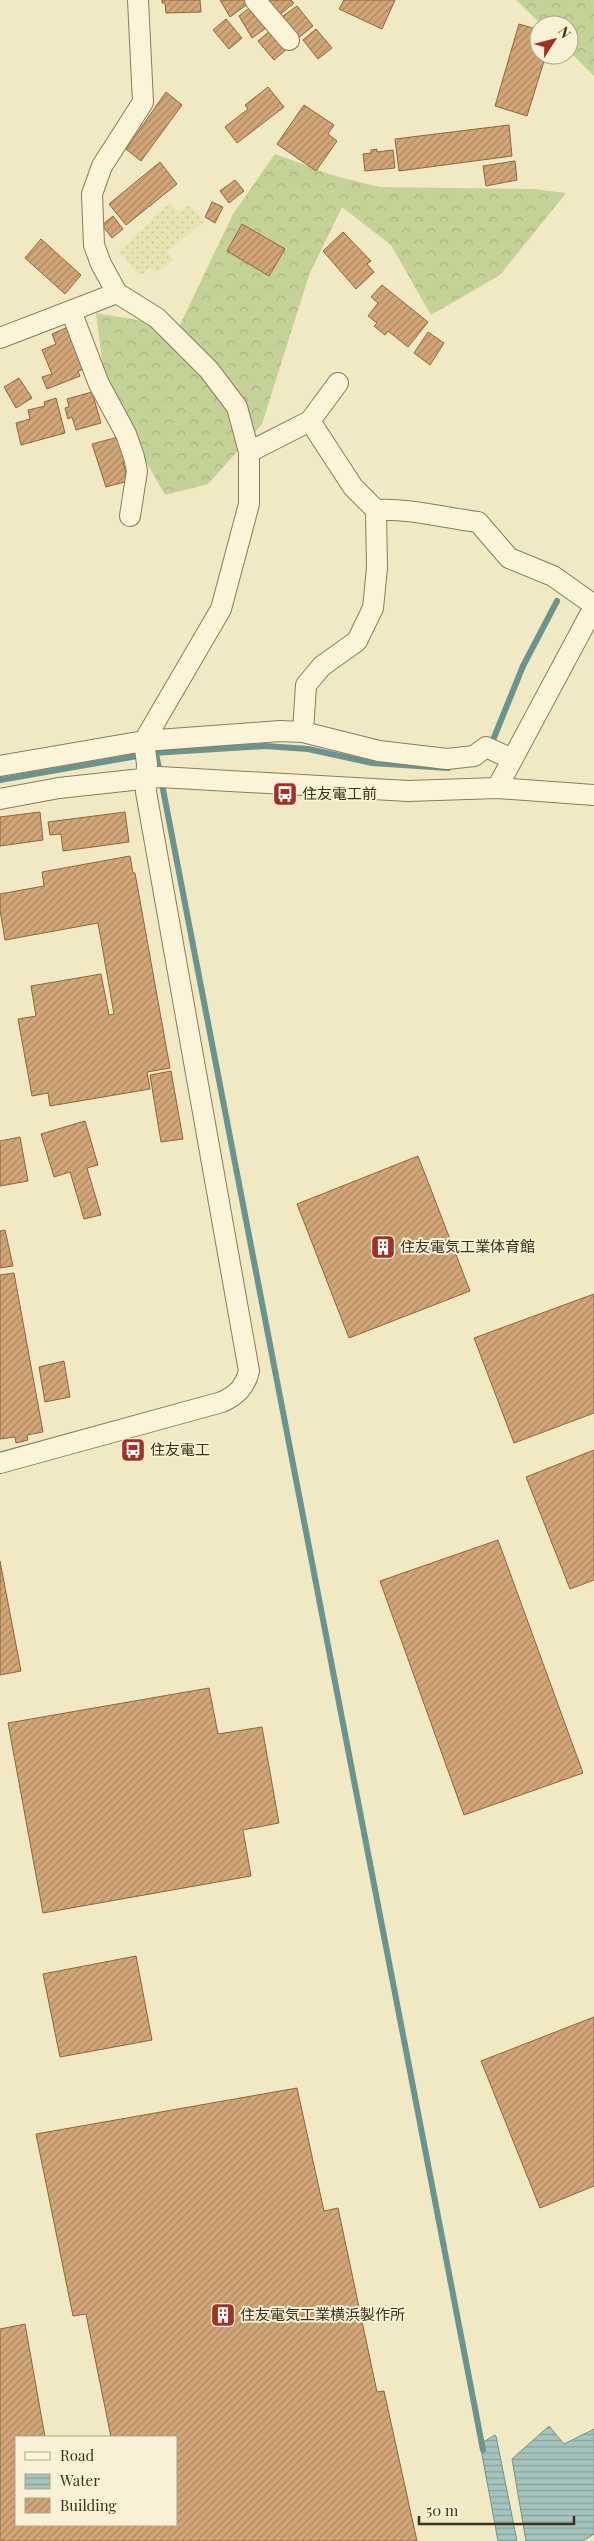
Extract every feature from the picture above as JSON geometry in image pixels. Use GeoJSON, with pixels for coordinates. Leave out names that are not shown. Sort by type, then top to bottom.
{"type":"FeatureCollection","features":[{"type":"Feature","properties":{"kind":"street"},"geometry":{"type":"LineString","coordinates":[[0,1463],[222,1402],[243,1388],[249,1372],[146,792],[149,762],[221,609],[249,504],[249,452],[237,407],[209,370],[157,318],[117,293],[101,264],[94,245],[92,194],[102,166],[143,102],[138,0]]}},
{"type":"Feature","properties":{"kind":"street"},"geometry":{"type":"LineString","coordinates":[[255,0],[289,40]]}},
{"type":"Feature","properties":{"kind":"street"},"geometry":{"type":"LineString","coordinates":[[0,338],[117,293]]}},
{"type":"Feature","properties":{"kind":"street"},"geometry":{"type":"LineString","coordinates":[[71,311],[99,384],[126,434],[134,457],[137,471],[130,516]]}},
{"type":"Feature","properties":{"kind":"street"},"geometry":{"type":"LineString","coordinates":[[249,452],[310,421],[338,383]]}},
{"type":"Feature","properties":{"kind":"street"},"geometry":{"type":"LineString","coordinates":[[303,732],[306,686],[322,666],[357,641],[372,608],[377,568],[376,510],[352,488],[310,421]]}},
{"type":"Feature","properties":{"kind":"street"},"geometry":{"type":"LineString","coordinates":[[376,510],[401,508],[441,518],[478,522],[509,558],[553,576],[594,606],[498,788]]}},
{"type":"Feature","properties":{"kind":"street"},"geometry":{"type":"LineString","coordinates":[[0,799],[59,788],[149,762],[280,731],[303,732],[379,751],[447,759],[474,756],[486,747],[512,759]]}},
{"type":"Feature","properties":{"kind":"street"},"geometry":{"type":"LineString","coordinates":[[0,766],[149,762],[192,780],[408,791],[498,788],[594,795]]}},
{"type":"Feature","properties":{"kind":"shaded area"},"geometry":{"type":"Polygon","coordinates":[[[170,202],[179,212],[189,205],[205,221],[167,252],[173,260],[156,274],[150,267],[140,276],[119,252],[170,202]]]}},
{"type":"Feature","properties":{"kind":"green space"},"geometry":{"type":"Polygon","coordinates":[[[516,0],[594,0],[594,76],[579,61],[579,15],[532,15],[516,0]]]}},
{"type":"Feature","properties":{"kind":"green space"},"geometry":{"type":"Polygon","coordinates":[[[275,154],[332,175],[379,187],[533,189],[566,193],[500,275],[431,315],[391,245],[342,207],[309,275],[262,424],[208,484],[165,495],[106,391],[96,313],[179,327],[233,214],[275,154]]]}},
{"type":"Feature","properties":{"kind":"water"},"geometry":{"type":"Polygon","coordinates":[[[549,2426],[564,2444],[594,2429],[594,2534],[583,2541],[526,2541],[512,2459],[549,2426]]]}},
{"type":"Feature","properties":{"kind":"water"},"geometry":{"type":"Polygon","coordinates":[[[495,2435],[517,2541],[498,2541],[480,2444],[495,2435]]]}},
{"type":"Feature","properties":{"kind":"building"},"geometry":{"type":"Polygon","coordinates":[[[162,0],[200,0],[201,12],[166,13],[165,3],[162,3],[162,0]]]}},
{"type":"Feature","properties":{"kind":"building"},"geometry":{"type":"Polygon","coordinates":[[[220,0],[247,0],[249,3],[230,17],[220,0]]]}},
{"type":"Feature","properties":{"kind":"building"},"geometry":{"type":"Polygon","coordinates":[[[269,0],[291,0],[294,3],[278,16],[269,4],[271,2],[269,0]]]}},
{"type":"Feature","properties":{"kind":"building"},"geometry":{"type":"Polygon","coordinates":[[[344,0],[395,0],[382,29],[339,9],[344,0]]]}},
{"type":"Feature","properties":{"kind":"building"},"geometry":{"type":"Polygon","coordinates":[[[253,5],[269,26],[252,38],[239,16],[253,5]]]}},
{"type":"Feature","properties":{"kind":"building"},"geometry":{"type":"Polygon","coordinates":[[[297,6],[313,26],[297,39],[283,16],[297,6]]]}},
{"type":"Feature","properties":{"kind":"building"},"geometry":{"type":"Polygon","coordinates":[[[226,19],[242,38],[229,49],[213,30],[226,19]]]}},
{"type":"Feature","properties":{"kind":"building"},"geometry":{"type":"Polygon","coordinates":[[[519,24],[529,27],[529,65],[543,65],[527,116],[495,106],[519,24]]]}},
{"type":"Feature","properties":{"kind":"building"},"geometry":{"type":"Polygon","coordinates":[[[316,29],[332,48],[318,59],[303,40],[316,29]]]}},
{"type":"Feature","properties":{"kind":"building"},"geometry":{"type":"Polygon","coordinates":[[[271,30],[287,49],[274,60],[258,41],[271,30]]]}},
{"type":"Feature","properties":{"kind":"building"},"geometry":{"type":"Polygon","coordinates":[[[268,87],[284,107],[237,143],[225,127],[248,109],[245,105],[268,87]]]}},
{"type":"Feature","properties":{"kind":"building"},"geometry":{"type":"Polygon","coordinates":[[[166,92],[182,105],[141,161],[126,149],[166,92]]]}},
{"type":"Feature","properties":{"kind":"building"},"geometry":{"type":"Polygon","coordinates":[[[304,105],[334,125],[328,134],[337,141],[316,171],[277,144],[304,105]]]}},
{"type":"Feature","properties":{"kind":"building"},"geometry":{"type":"Polygon","coordinates":[[[509,125],[512,156],[399,171],[395,139],[509,125]]]}},
{"type":"Feature","properties":{"kind":"building"},"geometry":{"type":"Polygon","coordinates":[[[377,149],[377,152],[393,150],[395,168],[365,171],[363,154],[371,153],[371,150],[377,149]]]}},
{"type":"Feature","properties":{"kind":"building"},"geometry":{"type":"Polygon","coordinates":[[[515,161],[517,180],[486,186],[483,166],[515,161]]]}},
{"type":"Feature","properties":{"kind":"building"},"geometry":{"type":"Polygon","coordinates":[[[160,162],[177,184],[126,225],[109,204],[160,162]]]}},
{"type":"Feature","properties":{"kind":"building"},"geometry":{"type":"Polygon","coordinates":[[[235,180],[244,191],[229,203],[220,191],[235,180]]]}},
{"type":"Feature","properties":{"kind":"building"},"geometry":{"type":"Polygon","coordinates":[[[212,202],[223,207],[215,223],[205,217],[212,202]]]}},
{"type":"Feature","properties":{"kind":"building"},"geometry":{"type":"Polygon","coordinates":[[[113,216],[123,229],[112,238],[102,225],[113,216]]]}},
{"type":"Feature","properties":{"kind":"building"},"geometry":{"type":"Polygon","coordinates":[[[242,224],[285,249],[269,276],[227,251],[242,224]]]}},
{"type":"Feature","properties":{"kind":"building"},"geometry":{"type":"Polygon","coordinates":[[[343,232],[371,261],[367,264],[374,272],[356,289],[323,251],[343,232]]]}},
{"type":"Feature","properties":{"kind":"building"},"geometry":{"type":"Polygon","coordinates":[[[41,239],[81,275],[65,294],[25,258],[41,239]]]}},
{"type":"Feature","properties":{"kind":"building"},"geometry":{"type":"Polygon","coordinates":[[[382,285],[428,322],[408,347],[388,331],[385,335],[374,326],[377,323],[368,316],[378,303],[371,297],[382,285]]]}},
{"type":"Feature","properties":{"kind":"building"},"geometry":{"type":"Polygon","coordinates":[[[68,327],[85,369],[78,371],[80,376],[47,389],[42,377],[52,374],[42,350],[56,344],[52,334],[68,327]]]}},
{"type":"Feature","properties":{"kind":"building"},"geometry":{"type":"Polygon","coordinates":[[[428,332],[444,343],[430,365],[414,353],[428,332]]]}},
{"type":"Feature","properties":{"kind":"building"},"geometry":{"type":"Polygon","coordinates":[[[19,378],[32,398],[16,408],[4,387],[19,378]]]}},
{"type":"Feature","properties":{"kind":"building"},"geometry":{"type":"Polygon","coordinates":[[[92,392],[101,423],[76,430],[72,417],[68,419],[65,408],[69,407],[67,399],[92,392]]]}},
{"type":"Feature","properties":{"kind":"building"},"geometry":{"type":"Polygon","coordinates":[[[56,398],[65,433],[21,445],[16,423],[30,419],[28,410],[45,406],[44,402],[56,398]]]}},
{"type":"Feature","properties":{"kind":"building"},"geometry":{"type":"Polygon","coordinates":[[[118,437],[126,461],[123,462],[128,481],[106,487],[92,444],[118,437]]]}},
{"type":"Feature","properties":{"kind":"building"},"geometry":{"type":"Polygon","coordinates":[[[40,812],[43,840],[0,846],[0,817],[40,812]]]}},
{"type":"Feature","properties":{"kind":"building"},"geometry":{"type":"Polygon","coordinates":[[[125,812],[129,842],[63,851],[61,834],[50,835],[48,822],[125,812]]]}},
{"type":"Feature","properties":{"kind":"building"},"geometry":{"type":"Polygon","coordinates":[[[130,856],[133,873],[135,873],[170,1068],[147,1072],[150,1089],[50,1106],[48,1093],[32,1096],[18,1019],[36,1016],[31,986],[101,974],[109,1015],[114,1014],[98,923],[5,940],[0,910],[0,894],[44,886],[42,872],[130,856]]]}},
{"type":"Feature","properties":{"kind":"building"},"geometry":{"type":"Polygon","coordinates":[[[171,1071],[183,1139],[161,1142],[150,1075],[171,1071]]]}},
{"type":"Feature","properties":{"kind":"building"},"geometry":{"type":"Polygon","coordinates":[[[85,1121],[98,1165],[87,1168],[101,1215],[84,1219],[70,1172],[54,1177],[41,1134],[85,1121]]]}},
{"type":"Feature","properties":{"kind":"building"},"geometry":{"type":"Polygon","coordinates":[[[20,1137],[28,1181],[0,1186],[0,1141],[20,1137]]]}},
{"type":"Feature","properties":{"kind":"building","name":"住友電気工業体育館"},"geometry":{"type":"Polygon","coordinates":[[[418,1156],[470,1291],[349,1338],[297,1204],[418,1156]]]}},
{"type":"Feature","properties":{"kind":"building"},"geometry":{"type":"Polygon","coordinates":[[[5,1230],[13,1266],[0,1268],[0,1231],[5,1230]]]}},
{"type":"Feature","properties":{"kind":"building"},"geometry":{"type":"Polygon","coordinates":[[[14,1273],[43,1432],[27,1435],[28,1440],[16,1443],[15,1437],[0,1439],[0,1275],[14,1273]]]}},
{"type":"Feature","properties":{"kind":"building"},"geometry":{"type":"Polygon","coordinates":[[[594,1294],[594,1413],[514,1443],[474,1338],[594,1294]]]}},
{"type":"Feature","properties":{"kind":"building"},"geometry":{"type":"Polygon","coordinates":[[[64,1361],[70,1397],[45,1402],[39,1367],[64,1361]]]}},
{"type":"Feature","properties":{"kind":"building"},"geometry":{"type":"Polygon","coordinates":[[[594,1450],[594,1580],[570,1589],[526,1477],[594,1450]]]}},
{"type":"Feature","properties":{"kind":"building"},"geometry":{"type":"Polygon","coordinates":[[[498,1540],[583,1773],[464,1815],[380,1581],[498,1540]]]}},
{"type":"Feature","properties":{"kind":"building"},"geometry":{"type":"Polygon","coordinates":[[[0,1561],[21,1671],[0,1675],[0,1561]]]}},
{"type":"Feature","properties":{"kind":"building"},"geometry":{"type":"Polygon","coordinates":[[[209,1688],[218,1734],[262,1727],[279,1823],[243,1830],[251,1876],[43,1913],[8,1723],[209,1688]]]}},
{"type":"Feature","properties":{"kind":"building"},"geometry":{"type":"Polygon","coordinates":[[[136,1956],[152,2040],[60,2057],[43,1974],[136,1956]]]}},
{"type":"Feature","properties":{"kind":"building"},"geometry":{"type":"Polygon","coordinates":[[[594,2017],[594,2186],[540,2208],[481,2061],[594,2017]]]}},
{"type":"Feature","properties":{"kind":"building","name":"住友電気工業横浜製作所"},"geometry":{"type":"Polygon","coordinates":[[[297,2088],[324,2211],[338,2208],[377,2392],[384,2391],[417,2541],[0,2541],[0,2329],[25,2324],[45,2436],[15,2436],[15,2526],[178,2526],[178,2436],[111,2436],[86,2314],[73,2316],[36,2134],[297,2088]]]}},
{"type":"Feature","properties":{"kind":"waterway"},"geometry":{"type":"LineString","coordinates":[[491,745],[523,666],[557,601]]}},
{"type":"Feature","properties":{"kind":"waterway"},"geometry":{"type":"LineString","coordinates":[[153,753],[265,746],[308,749],[372,763],[448,768]]}},
{"type":"Feature","properties":{"kind":"waterway"},"geometry":{"type":"LineString","coordinates":[[156,753],[483,2450]]}},
{"type":"Feature","properties":{"kind":"waterway"},"geometry":{"type":"LineString","coordinates":[[0,780],[143,755]]}},
{"type":"Feature","properties":{"kind":"place","name":"住友電工前"},"geometry":{"type":"Point","coordinates":[285,794]}},
{"type":"Feature","properties":{"kind":"place","name":"住友電気工業体育館"},"geometry":{"type":"Point","coordinates":[383,1247]}},
{"type":"Feature","properties":{"kind":"place","name":"住友電工"},"geometry":{"type":"Point","coordinates":[133,1450]}},
{"type":"Feature","properties":{"kind":"place","name":"住友電気工業横浜製作所"},"geometry":{"type":"Point","coordinates":[223,2315]}}]}
